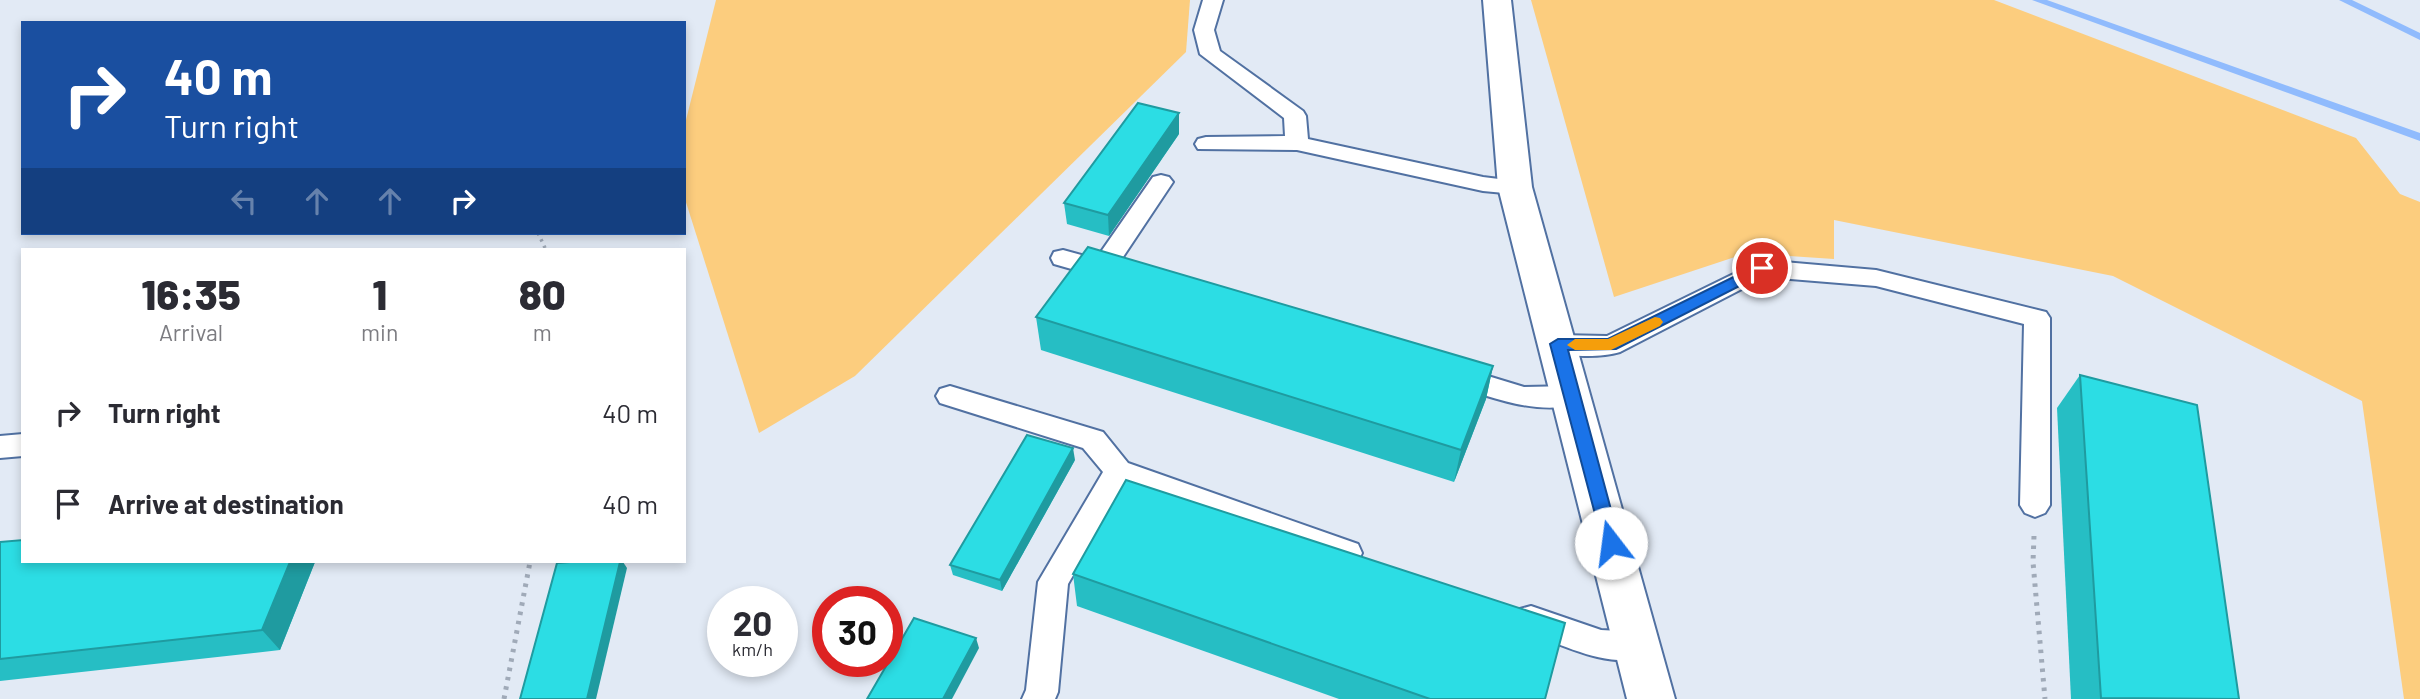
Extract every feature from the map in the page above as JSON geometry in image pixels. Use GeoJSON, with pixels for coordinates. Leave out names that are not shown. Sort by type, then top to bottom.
{"type":"FeatureCollection","features":[{"type":"Feature","properties":{"kind":"street"},"geometry":{"type":"LineString","coordinates":[[1497,0],[1515,187],[1651,699]]}},
{"type":"Feature","properties":{"kind":"lane"},"geometry":{"type":"LineString","coordinates":[[1213,0],[1204,30],[1210,54],[1295,116],[1297,143]]}},
{"type":"Feature","properties":{"kind":"lane"},"geometry":{"type":"LineString","coordinates":[[1206,144],[1297,143],[1483,184],[1515,187]]}},
{"type":"Feature","properties":{"kind":"lane"},"geometry":{"type":"LineString","coordinates":[[1102,270],[1161,183]]}},
{"type":"Feature","properties":{"kind":"lane"},"geometry":{"type":"LineString","coordinates":[[1063,258],[1128,278]]}},
{"type":"Feature","properties":{"kind":"lane"},"geometry":{"type":"LineString","coordinates":[[1558,344],[1611,345],[1762,268],[1876,278],[2037,318],[2035,505]]}},
{"type":"Feature","properties":{"kind":"lane"},"geometry":{"type":"LineString","coordinates":[[1432,369],[1524,397],[1572,396]]}},
{"type":"Feature","properties":{"kind":"lane"},"geometry":{"type":"LineString","coordinates":[[950,396],[1093,440],[1118,471],[1379,565]]}},
{"type":"Feature","properties":{"kind":"lane"},"geometry":{"type":"LineString","coordinates":[[0,447],[21,445]]}},
{"type":"Feature","properties":{"kind":"lane"},"geometry":{"type":"LineString","coordinates":[[1038,699],[1042,692],[1054,582],[1118,471]]}},
{"type":"Feature","properties":{"kind":"lane"},"geometry":{"type":"LineString","coordinates":[[1509,611],[1601,644],[1639,646]]}},
{"type":"Feature","properties":{"kind":"path"},"geometry":{"type":"LineString","coordinates":[[2035,505],[2033,562],[2045,699]]}},
{"type":"Feature","properties":{"kind":"path"},"geometry":{"type":"LineString","coordinates":[[504,699],[530,563]]}},
{"type":"Feature","properties":{"kind":"shaded area"},"geometry":{"type":"Polygon","coordinates":[[[716,0],[1190,0],[1186,52],[855,376],[759,433],[686,202],[686,120],[716,0]]]}},
{"type":"Feature","properties":{"kind":"shaded area"},"geometry":{"type":"Polygon","coordinates":[[[1531,0],[1994,0],[2356,138],[2400,194],[2420,202],[2420,699],[2404,699],[2362,401],[2113,276],[1834,220],[1834,259],[1747,253],[1614,297],[1531,0]]]}},
{"type":"Feature","properties":{"kind":"building"},"geometry":{"type":"Polygon","coordinates":[[[1138,103],[1179,113],[1108,215],[1064,203],[1138,103]]]}},
{"type":"Feature","properties":{"kind":"building"},"geometry":{"type":"Polygon","coordinates":[[[1088,247],[1493,366],[1461,450],[1036,317],[1088,247]]]}},
{"type":"Feature","properties":{"kind":"building"},"geometry":{"type":"Polygon","coordinates":[[[2080,375],[2197,405],[2239,699],[2101,698],[2080,375]]]}},
{"type":"Feature","properties":{"kind":"building"},"geometry":{"type":"Polygon","coordinates":[[[1027,435],[1073,448],[1000,580],[950,565],[1027,435]]]}},
{"type":"Feature","properties":{"kind":"building"},"geometry":{"type":"Polygon","coordinates":[[[1126,480],[1565,623],[1545,699],[1430,699],[1073,574],[1126,480]]]}},
{"type":"Feature","properties":{"kind":"building"},"geometry":{"type":"Polygon","coordinates":[[[21,540],[21,563],[290,563],[262,630],[0,659],[0,542],[21,540]]]}},
{"type":"Feature","properties":{"kind":"building"},"geometry":{"type":"Polygon","coordinates":[[[557,563],[620,563],[587,699],[520,699],[557,563]]]}},
{"type":"Feature","properties":{"kind":"building"},"geometry":{"type":"Polygon","coordinates":[[[914,618],[976,638],[943,699],[867,699],[880,677],[903,677],[903,637],[914,618]]]}},
{"type":"Feature","properties":{"kind":"waterway"},"geometry":{"type":"LineString","coordinates":[[2037,0],[2420,137]]}},
{"type":"Feature","properties":{"kind":"waterway"},"geometry":{"type":"LineString","coordinates":[[2344,0],[2420,37]]}},
{"type":"Feature","properties":{"kind":"slow traffic"},"geometry":{"type":"LineString","coordinates":[[1575,345],[1611,345],[1655,322]]}},
{"type":"Feature","properties":{"kind":"route"},"geometry":{"type":"LineString","coordinates":[[1611,543],[1558,344],[1611,345],[1762,268]]}}]}
